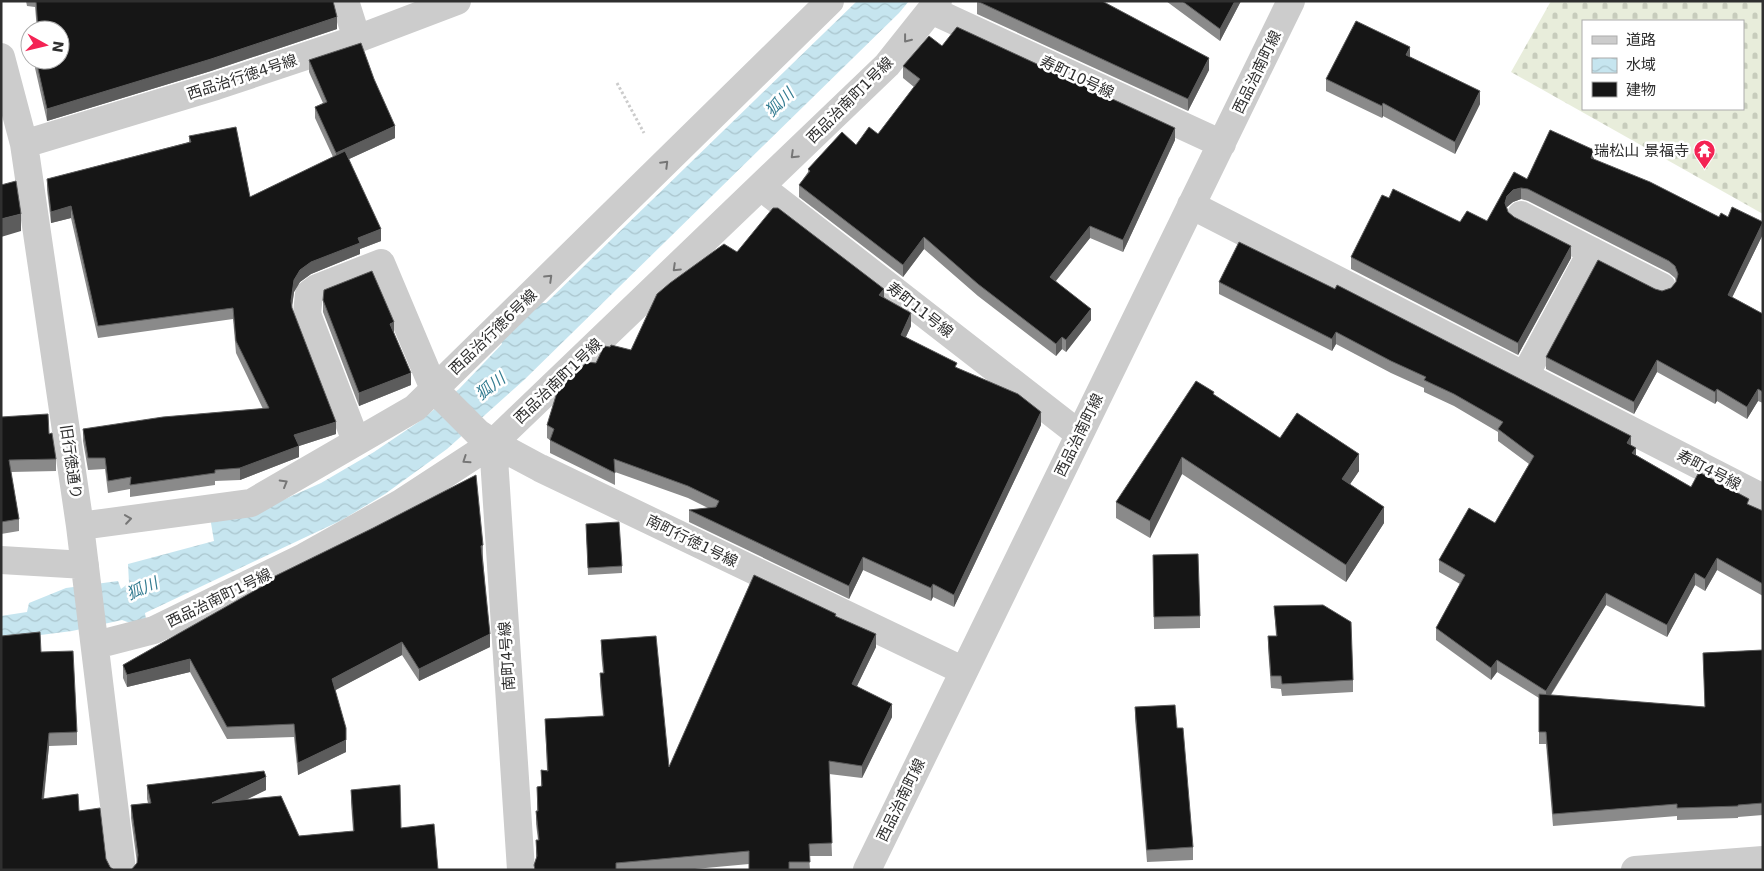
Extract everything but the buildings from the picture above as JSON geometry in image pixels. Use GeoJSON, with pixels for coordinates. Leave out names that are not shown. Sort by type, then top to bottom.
{"type":"FeatureCollection","features":[{"type":"Feature","properties":{"kind":"street"},"geometry":{"type":"LineString","coordinates":[[345,1],[357,39]]}},
{"type":"Feature","properties":{"kind":"street","name":"西品治行徳4号線"},"geometry":{"type":"LineString","coordinates":[[24,144],[216,86],[357,39],[457,1]]}},
{"type":"Feature","properties":{"kind":"street","name":"西品治行徳6号線"},"geometry":{"type":"LineString","coordinates":[[80,526],[251,502],[415,408],[830,1]]}},
{"type":"Feature","properties":{"kind":"street","name":"西品治南町線"},"geometry":{"type":"LineString","coordinates":[[867,870],[1291,1]]}},
{"type":"Feature","properties":{"kind":"street","name":"寿町10号線"},"geometry":{"type":"LineString","coordinates":[[934,5],[1222,144]]}},
{"type":"Feature","properties":{"kind":"street","name":"西品治南町1号線"},"geometry":{"type":"LineString","coordinates":[[96,645],[154,630],[304,557],[401,503],[493,442],[887,65],[934,5]]}},
{"type":"Feature","properties":{"kind":"street","name":"旧行徳通り"},"geometry":{"type":"LineString","coordinates":[[1,57],[24,144],[80,526],[122,870]]}},
{"type":"Feature","properties":{"kind":"street","name":"寿町11号線"},"geometry":{"type":"LineString","coordinates":[[761,187],[1079,434]]}},
{"type":"Feature","properties":{"kind":"street","name":"寿町4号線"},"geometry":{"type":"LineString","coordinates":[[1191,205],[1763,498]]}},
{"type":"Feature","properties":{"kind":"street"},"geometry":{"type":"LineString","coordinates":[[1521,215],[1662,287]]}},
{"type":"Feature","properties":{"kind":"street"},"geometry":{"type":"LineString","coordinates":[[1526,375],[1592,251]]}},
{"type":"Feature","properties":{"kind":"street"},"geometry":{"type":"LineString","coordinates":[[356,442],[307,314],[309,294],[317,288],[381,263],[434,390]]}},
{"type":"Feature","properties":{"kind":"street","name":"南町行徳1号線"},"geometry":{"type":"LineString","coordinates":[[434,390],[478,432],[540,468],[964,671]]}},
{"type":"Feature","properties":{"kind":"street","name":"南町4号線"},"geometry":{"type":"LineString","coordinates":[[493,442],[521,870]]}},
{"type":"Feature","properties":{"kind":"street"},"geometry":{"type":"LineString","coordinates":[[1,560],[85,565]]}},
{"type":"Feature","properties":{"kind":"street"},"geometry":{"type":"LineString","coordinates":[[1635,870],[1763,860]]}},
{"type":"Feature","properties":{"kind":"path"},"geometry":{"type":"LineString","coordinates":[[617,83],[662,167]]}},
{"type":"Feature","properties":{"kind":"green space"},"geometry":{"type":"Polygon","coordinates":[[[1551,1],[1763,1],[1763,214],[1511,72],[1551,1]]]}},
{"type":"Feature","properties":{"kind":"water","name":"狐川"},"geometry":{"type":"Polygon","coordinates":[[[857,1],[909,1],[899,13],[524,380],[447,449],[385,494],[342,520],[145,613],[146,619],[133,624],[122,620],[72,631],[1,640],[1,616],[27,612],[29,603],[66,588],[118,581],[121,589],[129,583],[128,564],[214,541],[210,517],[256,512],[321,483],[374,452],[420,421],[459,389],[502,344],[499,337],[533,303],[546,303],[857,1]]]}},
{"type":"Feature","properties":{"kind":"place","name":"瑞松山 景福寺"},"geometry":{"type":"Point","coordinates":[1705,170]}}]}
